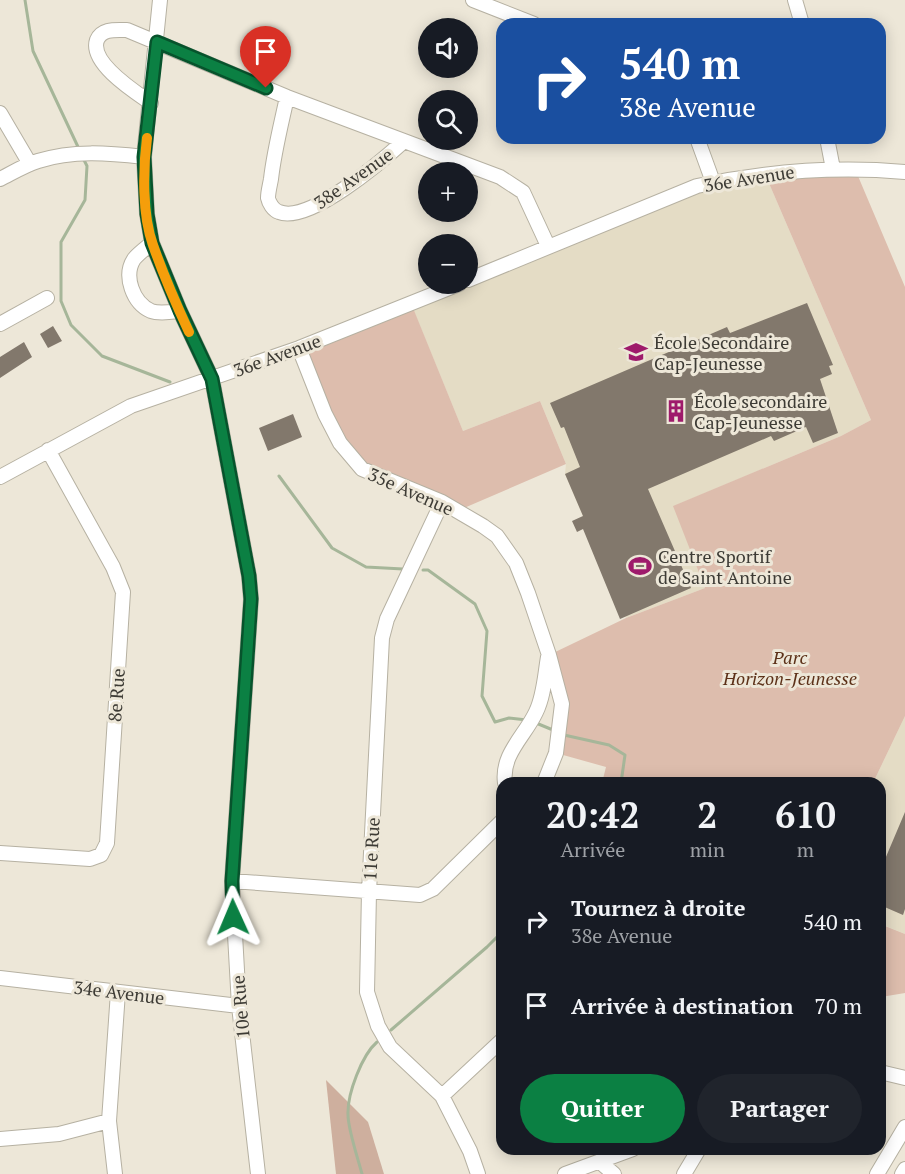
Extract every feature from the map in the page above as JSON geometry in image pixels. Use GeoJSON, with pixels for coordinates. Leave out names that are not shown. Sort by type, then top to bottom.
{"type":"FeatureCollection","features":[{"type":"Feature","properties":{"kind":"street","name":"10e Rue"},"geometry":{"type":"LineString","coordinates":[[160,0],[144,157],[147,214],[152,243],[180,311],[212,379],[249,576],[251,599],[232,881],[239,1006],[258,1174]]}},
{"type":"Feature","properties":{"kind":"street"},"geometry":{"type":"LineString","coordinates":[[473,0],[519,18]]}},
{"type":"Feature","properties":{"kind":"street"},"geometry":{"type":"LineString","coordinates":[[795,0],[800,18]]}},
{"type":"Feature","properties":{"kind":"street"},"geometry":{"type":"LineString","coordinates":[[151,103],[114,75],[102,62],[97,52],[96,42],[101,34],[110,30],[127,30],[157,42]]}},
{"type":"Feature","properties":{"kind":"street","name":"38e Avenue"},"geometry":{"type":"LineString","coordinates":[[157,42],[287,97],[500,177],[523,192],[548,246]]}},
{"type":"Feature","properties":{"kind":"street","name":"38e Avenue"},"geometry":{"type":"LineString","coordinates":[[287,97],[273,162],[268,200],[275,210],[286,215],[307,210],[343,189],[376,166],[404,141]]}},
{"type":"Feature","properties":{"kind":"street"},"geometry":{"type":"LineString","coordinates":[[0,113],[30,164]]}},
{"type":"Feature","properties":{"kind":"street"},"geometry":{"type":"LineString","coordinates":[[699,144],[713,182]]}},
{"type":"Feature","properties":{"kind":"street"},"geometry":{"type":"LineString","coordinates":[[828,144],[834,169]]}},
{"type":"Feature","properties":{"kind":"street"},"geometry":{"type":"LineString","coordinates":[[0,179],[30,164],[65,154],[109,153],[144,157]]}},
{"type":"Feature","properties":{"kind":"street","name":"36e Avenue"},"geometry":{"type":"LineString","coordinates":[[478,276],[675,194],[713,182],[795,171],[834,169],[905,172]]}},
{"type":"Feature","properties":{"kind":"street"},"geometry":{"type":"LineString","coordinates":[[152,243],[133,261],[130,274],[132,291],[140,304],[153,312],[180,311]]}},
{"type":"Feature","properties":{"kind":"street","name":"36e Avenue"},"geometry":{"type":"LineString","coordinates":[[0,477],[131,406],[299,348],[434,294]]}},
{"type":"Feature","properties":{"kind":"street"},"geometry":{"type":"LineString","coordinates":[[0,324],[47,298]]}},
{"type":"Feature","properties":{"kind":"street","name":"35e Avenue"},"geometry":{"type":"LineString","coordinates":[[299,348],[340,443],[362,469],[442,502],[483,526],[497,536],[516,563],[549,655],[562,704],[556,753],[546,777]]}},
{"type":"Feature","properties":{"kind":"street","name":"8e Rue"},"geometry":{"type":"LineString","coordinates":[[0,853],[90,860],[101,855],[107,843],[123,592],[113,567],[48,450]]}},
{"type":"Feature","properties":{"kind":"street","name":"11e Rue"},"geometry":{"type":"LineString","coordinates":[[442,502],[387,618],[382,638],[369,892],[367,992],[378,1026],[390,1047],[442,1096],[470,1151],[478,1174]]}},
{"type":"Feature","properties":{"kind":"street"},"geometry":{"type":"LineString","coordinates":[[504,777],[507,759],[537,711],[549,655]]}},
{"type":"Feature","properties":{"kind":"street"},"geometry":{"type":"LineString","coordinates":[[232,881],[420,896],[433,889],[496,827]]}},
{"type":"Feature","properties":{"kind":"street","name":"34e Avenue"},"geometry":{"type":"LineString","coordinates":[[0,978],[239,1006]]}},
{"type":"Feature","properties":{"kind":"street"},"geometry":{"type":"LineString","coordinates":[[115,1174],[109,1121],[118,992]]}},
{"type":"Feature","properties":{"kind":"street"},"geometry":{"type":"LineString","coordinates":[[442,1096],[496,1046]]}},
{"type":"Feature","properties":{"kind":"street"},"geometry":{"type":"LineString","coordinates":[[886,1073],[905,1078]]}},
{"type":"Feature","properties":{"kind":"street"},"geometry":{"type":"LineString","coordinates":[[0,1139],[59,1134],[109,1121]]}},
{"type":"Feature","properties":{"kind":"street"},"geometry":{"type":"LineString","coordinates":[[877,1174],[905,1127]]}},
{"type":"Feature","properties":{"kind":"street"},"geometry":{"type":"LineString","coordinates":[[565,1174],[618,1155]]}},
{"type":"Feature","properties":{"kind":"street"},"geometry":{"type":"LineString","coordinates":[[684,1174],[695,1155]]}},
{"type":"Feature","properties":{"kind":"street"},"geometry":{"type":"LineString","coordinates":[[600,1162],[614,1174]]}},
{"type":"Feature","properties":{"kind":"street"},"geometry":{"type":"LineString","coordinates":[[902,1174],[905,1169]]}},
{"type":"Feature","properties":{"kind":"shaded area","name":"École Secondaire Cap-Jeunesse"},"geometry":{"type":"Polygon","coordinates":[[[765,174],[871,420],[841,436],[674,506],[705,588],[626,618],[565,474],[566,464],[540,401],[463,431],[411,304],[435,294],[478,294],[478,276],[653,203],[765,174]]]}},
{"type":"Feature","properties":{"kind":"shaded area"},"geometry":{"type":"Polygon","coordinates":[[[905,716],[905,934],[886,926],[886,777],[876,777],[905,716]]]}},
{"type":"Feature","properties":{"kind":"shaded area"},"geometry":{"type":"Polygon","coordinates":[[[326,1080],[368,1122],[384,1174],[336,1174],[326,1080]]]}},
{"type":"Feature","properties":{"kind":"green space","name":"Parc Horizon-Jeunesse"},"geometry":{"type":"Polygon","coordinates":[[[855,169],[905,287],[905,716],[876,777],[604,777],[606,767],[556,753],[562,704],[549,655],[626,618],[705,588],[673,506],[841,436],[871,420],[765,174],[855,169]]]}},
{"type":"Feature","properties":{"kind":"green space"},"geometry":{"type":"Polygon","coordinates":[[[411,303],[463,431],[540,401],[566,464],[457,511],[362,469],[340,443],[299,348],[411,303]]]}},
{"type":"Feature","properties":{"kind":"green space"},"geometry":{"type":"Polygon","coordinates":[[[886,926],[905,934],[905,993],[886,996],[886,926]]]}},
{"type":"Feature","properties":{"kind":"building","name":"École secondaire Cap-Jeunesse"},"geometry":{"type":"Polygon","coordinates":[[[807,303],[833,365],[829,366],[832,374],[820,379],[838,433],[813,443],[806,427],[774,441],[771,436],[648,489],[691,588],[620,619],[583,529],[577,532],[572,521],[583,516],[565,474],[580,467],[564,427],[561,428],[550,403],[727,327],[730,333],[807,303]]]}},
{"type":"Feature","properties":{"kind":"building"},"geometry":{"type":"Polygon","coordinates":[[[53,326],[62,341],[48,348],[40,334],[53,326]]]}},
{"type":"Feature","properties":{"kind":"building"},"geometry":{"type":"Polygon","coordinates":[[[24,342],[32,357],[0,378],[0,357],[24,342]]]}},
{"type":"Feature","properties":{"kind":"building"},"geometry":{"type":"Polygon","coordinates":[[[293,414],[302,437],[268,451],[259,428],[293,414]]]}},
{"type":"Feature","properties":{"kind":"building"},"geometry":{"type":"Polygon","coordinates":[[[905,812],[905,909],[903,915],[886,908],[886,857],[905,812]]]}},
{"type":"Feature","properties":{"kind":"waterway"},"geometry":{"type":"LineString","coordinates":[[25,0],[33,51],[79,149]]}},
{"type":"Feature","properties":{"kind":"waterway"},"geometry":{"type":"LineString","coordinates":[[83,158],[87,166],[85,200],[61,242],[61,301],[71,325],[102,356],[170,382]]}},
{"type":"Feature","properties":{"kind":"waterway"},"geometry":{"type":"LineString","coordinates":[[279,476],[332,548],[366,567],[403,569]]}},
{"type":"Feature","properties":{"kind":"waterway"},"geometry":{"type":"LineString","coordinates":[[423,570],[428,570],[475,604],[487,631],[482,696],[495,722],[509,718],[527,720]]}},
{"type":"Feature","properties":{"kind":"waterway"},"geometry":{"type":"LineString","coordinates":[[536,723],[553,730]]}},
{"type":"Feature","properties":{"kind":"waterway"},"geometry":{"type":"LineString","coordinates":[[564,735],[609,745],[625,755],[622,777]]}},
{"type":"Feature","properties":{"kind":"waterway"},"geometry":{"type":"LineString","coordinates":[[391,1030],[496,938]]}},
{"type":"Feature","properties":{"kind":"waterway"},"geometry":{"type":"LineString","coordinates":[[362,1174],[350,1128],[348,1106],[361,1065],[377,1042]]}},
{"type":"Feature","properties":{"kind":"slow traffic"},"geometry":{"type":"LineString","coordinates":[[147,138],[144,157],[145,185],[152,243],[189,332]]}},
{"type":"Feature","properties":{"kind":"place","name":"École Secondaire Cap-Jeunesse"},"geometry":{"type":"Point","coordinates":[636,352]}},
{"type":"Feature","properties":{"kind":"place","name":"École secondaire Cap-Jeunesse"},"geometry":{"type":"Point","coordinates":[676,411]}},
{"type":"Feature","properties":{"kind":"place","name":"Centre Sportif de Saint Antoine"},"geometry":{"type":"Point","coordinates":[640,566]}},
{"type":"Feature","properties":{"kind":"route"},"geometry":{"type":"LineString","coordinates":[[233,917],[232,881],[251,599],[249,576],[212,379],[180,311],[152,243],[147,214],[144,157],[157,42],[266,88]]}}]}
